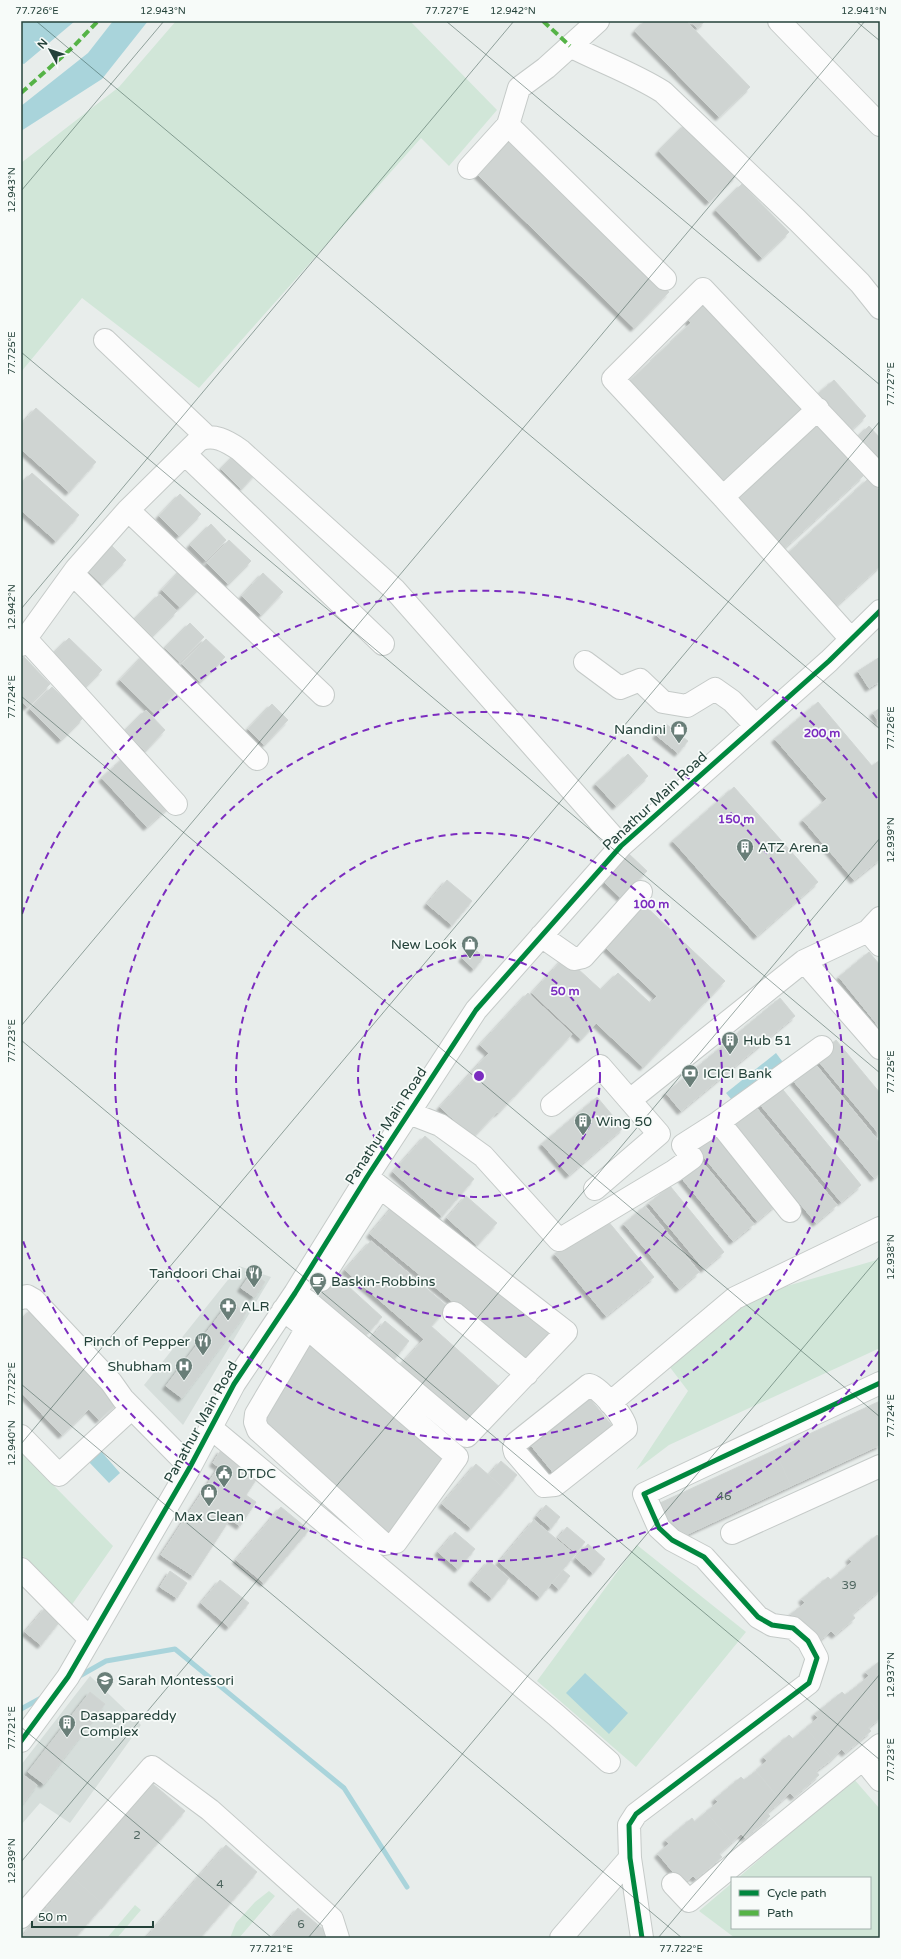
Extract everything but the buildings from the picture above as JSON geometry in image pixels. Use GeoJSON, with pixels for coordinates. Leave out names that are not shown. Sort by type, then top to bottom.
{"type":"FeatureCollection","features":[{"type":"Feature","properties":{"kind":"street"},"geometry":{"type":"LineString","coordinates":[[468,168],[508,125],[519,88],[546,68],[598,21]]}},
{"type":"Feature","properties":{"kind":"street"},"geometry":{"type":"LineString","coordinates":[[779,21],[880,125]]}},
{"type":"Feature","properties":{"kind":"street"},"geometry":{"type":"LineString","coordinates":[[570,46],[598,60],[641,78],[662,92],[797,220],[860,283],[880,308]]}},
{"type":"Feature","properties":{"kind":"street"},"geometry":{"type":"LineString","coordinates":[[508,125],[665,279]]}},
{"type":"Feature","properties":{"kind":"street"},"geometry":{"type":"LineString","coordinates":[[851,639],[723,497],[613,379],[703,289],[880,476]]}},
{"type":"Feature","properties":{"kind":"street"},"geometry":{"type":"LineString","coordinates":[[105,340],[206,436],[219,438],[240,450],[394,590],[621,846]]}},
{"type":"Feature","properties":{"kind":"street"},"geometry":{"type":"LineString","coordinates":[[723,497],[818,409]]}},
{"type":"Feature","properties":{"kind":"street"},"geometry":{"type":"LineString","coordinates":[[176,804],[23,642],[73,574],[128,510],[199,440],[206,436]]}},
{"type":"Feature","properties":{"kind":"street"},"geometry":{"type":"LineString","coordinates":[[185,454],[383,644]]}},
{"type":"Feature","properties":{"kind":"street"},"geometry":{"type":"LineString","coordinates":[[128,510],[323,695]]}},
{"type":"Feature","properties":{"kind":"street"},"geometry":{"type":"LineString","coordinates":[[73,574],[257,759]]}},
{"type":"Feature","properties":{"kind":"street","name":"Panathur Main Road"},"geometry":{"type":"LineString","coordinates":[[21,1741],[68,1677],[190,1467],[234,1384],[295,1301],[374,1182],[409,1113],[476,1010],[621,846],[756,726],[880,611]]}},
{"type":"Feature","properties":{"kind":"street"},"geometry":{"type":"LineString","coordinates":[[584,662],[620,688],[640,680],[663,702],[687,706],[715,689],[732,701],[756,726]]}},
{"type":"Feature","properties":{"kind":"street"},"geometry":{"type":"LineString","coordinates":[[541,936],[574,958],[583,957],[641,892]]}},
{"type":"Feature","properties":{"kind":"street"},"geometry":{"type":"LineString","coordinates":[[630,1100],[804,961],[876,931]]}},
{"type":"Feature","properties":{"kind":"street"},"geometry":{"type":"LineString","coordinates":[[804,961],[880,1048]]}},
{"type":"Feature","properties":{"kind":"street"},"geometry":{"type":"LineString","coordinates":[[409,1113],[440,1125],[483,1156],[559,1240],[674,1171],[692,1158],[683,1145],[719,1122],[822,1047]]}},
{"type":"Feature","properties":{"kind":"street"},"geometry":{"type":"LineString","coordinates":[[552,1105],[600,1066],[659,1134],[595,1189]]}},
{"type":"Feature","properties":{"kind":"street"},"geometry":{"type":"LineString","coordinates":[[719,1122],[790,1211]]}},
{"type":"Feature","properties":{"kind":"street"},"geometry":{"type":"LineString","coordinates":[[295,1301],[467,1436],[566,1332],[374,1182]]}},
{"type":"Feature","properties":{"kind":"street"},"geometry":{"type":"LineString","coordinates":[[610,1403],[735,1298],[880,1228]]}},
{"type":"Feature","properties":{"kind":"street"},"geometry":{"type":"LineString","coordinates":[[21,1298],[28,1296],[34,1300],[111,1382],[132,1408],[190,1467]]}},
{"type":"Feature","properties":{"kind":"street"},"geometry":{"type":"LineString","coordinates":[[295,1301],[307,1328],[457,1457],[396,1542],[384,1544],[258,1430],[254,1422],[256,1414],[307,1328]]}},
{"type":"Feature","properties":{"kind":"street"},"geometry":{"type":"LineString","coordinates":[[454,1313],[527,1374]]}},
{"type":"Feature","properties":{"kind":"street"},"geometry":{"type":"LineString","coordinates":[[642,1938],[630,1858],[629,1825],[636,1814],[810,1683],[817,1658],[808,1641],[793,1628],[772,1624],[758,1617],[704,1557],[672,1540],[663,1532],[659,1528],[644,1494],[880,1383]]}},
{"type":"Feature","properties":{"kind":"street"},"geometry":{"type":"LineString","coordinates":[[589,1385],[595,1386],[610,1403],[625,1421],[626,1425],[624,1432],[555,1485],[544,1486],[515,1452],[514,1448],[519,1439],[589,1385]]}},
{"type":"Feature","properties":{"kind":"street"},"geometry":{"type":"LineString","coordinates":[[21,1436],[59,1475],[132,1408]]}},
{"type":"Feature","properties":{"kind":"street"},"geometry":{"type":"LineString","coordinates":[[211,1428],[556,1714],[609,1762]]}},
{"type":"Feature","properties":{"kind":"street"},"geometry":{"type":"LineString","coordinates":[[732,1533],[880,1466]]}},
{"type":"Feature","properties":{"kind":"street"},"geometry":{"type":"LineString","coordinates":[[21,1569],[90,1639]]}},
{"type":"Feature","properties":{"kind":"street"},"geometry":{"type":"LineString","coordinates":[[673,1884],[689,1901],[880,1745]]}},
{"type":"Feature","properties":{"kind":"street"},"geometry":{"type":"LineString","coordinates":[[863,1759],[880,1780]]}},
{"type":"Feature","properties":{"kind":"street"},"geometry":{"type":"LineString","coordinates":[[21,1917],[152,1767],[210,1810],[332,1918],[338,1938]]}},
{"type":"Feature","properties":{"kind":"street"},"geometry":{"type":"LineString","coordinates":[[561,1938],[630,1858]]}},
{"type":"Feature","properties":{"kind":"shaded area"},"geometry":{"type":"Polygon","coordinates":[[[239,1266],[271,1277],[183,1425],[144,1385],[239,1266]]]}},
{"type":"Feature","properties":{"kind":"shaded area"},"geometry":{"type":"Polygon","coordinates":[[[90,1676],[141,1725],[70,1823],[40,1803],[21,1825],[21,1765],[90,1676]]]}},
{"type":"Feature","properties":{"kind":"green space"},"geometry":{"type":"Polygon","coordinates":[[[176,21],[410,21],[497,110],[449,166],[421,138],[199,388],[82,298],[21,372],[21,163],[119,87],[176,21]]]}},
{"type":"Feature","properties":{"kind":"green space"},"geometry":{"type":"Polygon","coordinates":[[[880,1259],[880,1348],[669,1445],[636,1470],[688,1391],[666,1362],[739,1300],[880,1259]]]}},
{"type":"Feature","properties":{"kind":"green space"},"geometry":{"type":"Polygon","coordinates":[[[21,1452],[113,1546],[71,1606],[21,1554],[21,1452]]]}},
{"type":"Feature","properties":{"kind":"green space"},"geometry":{"type":"Polygon","coordinates":[[[637,1545],[746,1632],[636,1767],[537,1681],[637,1545]]]}},
{"type":"Feature","properties":{"kind":"green space"},"geometry":{"type":"Polygon","coordinates":[[[853,1778],[880,1809],[880,1938],[735,1938],[699,1911],[731,1884],[731,1929],[871,1929],[871,1877],[739,1877],[853,1778]]]}},
{"type":"Feature","properties":{"kind":"green space"},"geometry":{"type":"Polygon","coordinates":[[[269,1891],[275,1896],[239,1938],[230,1938],[236,1923],[255,1902],[269,1891]]]}},
{"type":"Feature","properties":{"kind":"green space"},"geometry":{"type":"Polygon","coordinates":[[[135,1905],[141,1910],[117,1938],[107,1938],[135,1905]]]}},
{"type":"Feature","properties":{"kind":"water"},"geometry":{"type":"Polygon","coordinates":[[[21,21],[75,21],[24,64],[21,63],[21,21]]]}},
{"type":"Feature","properties":{"kind":"water"},"geometry":{"type":"Polygon","coordinates":[[[113,21],[148,21],[102,79],[21,131],[21,106],[88,53],[113,21]]]}},
{"type":"Feature","properties":{"kind":"water"},"geometry":{"type":"Polygon","coordinates":[[[776,1053],[785,1065],[736,1105],[726,1093],[776,1053]]]}},
{"type":"Feature","properties":{"kind":"water"},"geometry":{"type":"Polygon","coordinates":[[[100,1450],[120,1473],[109,1483],[88,1461],[100,1450]]]}},
{"type":"Feature","properties":{"kind":"water"},"geometry":{"type":"Polygon","coordinates":[[[585,1673],[628,1713],[609,1734],[566,1693],[585,1673]]]}},
{"type":"Feature","properties":{"kind":"waterway"},"geometry":{"type":"LineString","coordinates":[[76,1678],[106,1661],[175,1649],[344,1788],[407,1887]]}},
{"type":"Feature","properties":{"kind":"waterway"},"geometry":{"type":"LineString","coordinates":[[21,1709],[43,1697]]}},
{"type":"Feature","properties":{"kind":"marked path"},"geometry":{"type":"LineString","coordinates":[[21,93],[73,47],[98,21]]}},
{"type":"Feature","properties":{"kind":"marked path"},"geometry":{"type":"LineString","coordinates":[[543,21],[570,46]]}},
{"type":"Feature","properties":{"kind":"cycle path"},"geometry":{"type":"LineString","coordinates":[[21,1741],[68,1677],[190,1467],[234,1384],[295,1293],[367,1177],[476,1010],[621,846],[829,661],[880,611]]}},
{"type":"Feature","properties":{"kind":"cycle path"},"geometry":{"type":"LineString","coordinates":[[642,1938],[630,1858],[629,1825],[636,1814],[809,1683],[817,1658],[808,1641],[793,1628],[772,1625],[758,1617],[704,1557],[672,1540],[659,1528],[644,1494],[880,1383]]}},
{"type":"Feature","properties":{"kind":"place","name":"Nandini"},"geometry":{"type":"Point","coordinates":[679,744]}},
{"type":"Feature","properties":{"kind":"place","name":"ATZ Arena"},"geometry":{"type":"Point","coordinates":[745,862]}},
{"type":"Feature","properties":{"kind":"place","name":"New Look"},"geometry":{"type":"Point","coordinates":[470,959]}},
{"type":"Feature","properties":{"kind":"place","name":"Hub 51"},"geometry":{"type":"Point","coordinates":[730,1055]}},
{"type":"Feature","properties":{"kind":"place","name":"ICICI Bank"},"geometry":{"type":"Point","coordinates":[690,1088]}},
{"type":"Feature","properties":{"kind":"place","name":"Wing 50"},"geometry":{"type":"Point","coordinates":[583,1136]}},
{"type":"Feature","properties":{"kind":"place","name":"Tandoori Chai"},"geometry":{"type":"Point","coordinates":[254,1288]}},
{"type":"Feature","properties":{"kind":"place","name":"Baskin-Robbins"},"geometry":{"type":"Point","coordinates":[318,1296]}},
{"type":"Feature","properties":{"kind":"place","name":"ALR"},"geometry":{"type":"Point","coordinates":[228,1321]}},
{"type":"Feature","properties":{"kind":"place","name":"Pinch of Pepper"},"geometry":{"type":"Point","coordinates":[203,1356]}},
{"type":"Feature","properties":{"kind":"place","name":"Shubham"},"geometry":{"type":"Point","coordinates":[184,1381]}},
{"type":"Feature","properties":{"kind":"place","name":"DTDC"},"geometry":{"type":"Point","coordinates":[224,1488]}},
{"type":"Feature","properties":{"kind":"place","name":"Max Clean"},"geometry":{"type":"Point","coordinates":[209,1507]}},
{"type":"Feature","properties":{"kind":"place","name":"Sarah Montessori"},"geometry":{"type":"Point","coordinates":[105,1695]}},
{"type":"Feature","properties":{"kind":"place","name":"Dasappareddy Complex"},"geometry":{"type":"Point","coordinates":[67,1738]}}]}
